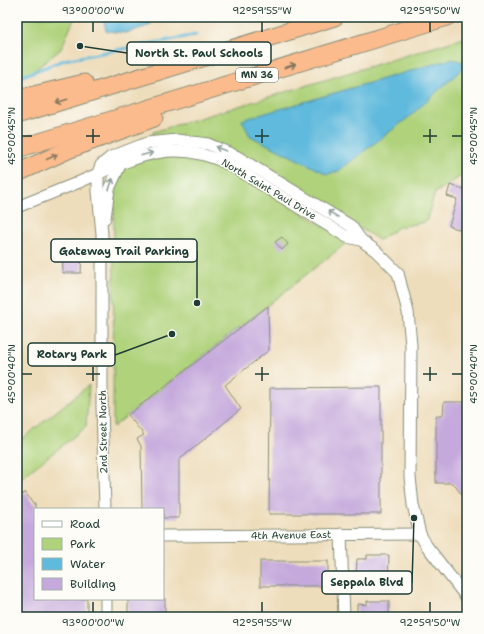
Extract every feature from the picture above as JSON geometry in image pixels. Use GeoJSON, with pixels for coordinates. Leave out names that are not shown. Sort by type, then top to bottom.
{"type":"FeatureCollection","features":[{"type":"Feature","properties":{"kind":"highway"},"geometry":{"type":"LineString","coordinates":[[17,115],[334,17]]}},
{"type":"Feature","properties":{"kind":"highway","name":"MN 36"},"geometry":{"type":"LineString","coordinates":[[17,149],[447,17]]}},
{"type":"Feature","properties":{"kind":"highway"},"geometry":{"type":"LineString","coordinates":[[17,99],[206,57]]}},
{"type":"Feature","properties":{"kind":"highway"},"geometry":{"type":"LineString","coordinates":[[17,173],[70,149],[154,118],[216,88]]}},
{"type":"Feature","properties":{"kind":"street","name":"North Saint Paul Drive"},"geometry":{"type":"LineString","coordinates":[[98,173],[100,165],[111,157],[147,143],[177,140],[208,144],[236,156],[352,226],[361,240]]}},
{"type":"Feature","properties":{"kind":"street","name":"North Saint Paul Drive"},"geometry":{"type":"LineString","coordinates":[[98,173],[150,153],[164,151],[194,152],[219,159],[348,236],[361,240],[376,251],[398,273],[408,312],[411,345],[410,478],[413,505],[420,534],[433,555],[467,598]]}},
{"type":"Feature","properties":{"kind":"street","name":"2nd Street North"},"geometry":{"type":"LineString","coordinates":[[102,234],[109,189],[121,163]]}},
{"type":"Feature","properties":{"kind":"street"},"geometry":{"type":"LineString","coordinates":[[17,206],[98,173]]}},
{"type":"Feature","properties":{"kind":"street","name":"2nd Street North"},"geometry":{"type":"LineString","coordinates":[[98,173],[102,234],[102,406],[105,508]]}},
{"type":"Feature","properties":{"kind":"street"},"geometry":{"type":"LineString","coordinates":[[341,534],[344,617]]}},
{"type":"Feature","properties":{"kind":"street","name":"4th Avenue East"},"geometry":{"type":"LineString","coordinates":[[164,536],[420,534]]}},
{"type":"Feature","properties":{"kind":"street"},"geometry":{"type":"LineString","coordinates":[[106,600],[106,617]]}},
{"type":"Feature","properties":{"kind":"green space"},"geometry":{"type":"Polygon","coordinates":[[[17,17],[75,17],[61,49],[30,74],[17,77],[17,17]]]}},
{"type":"Feature","properties":{"kind":"green space"},"geometry":{"type":"Polygon","coordinates":[[[467,37],[467,172],[435,193],[426,222],[399,227],[379,240],[241,154],[153,138],[153,132],[467,37]]]}},
{"type":"Feature","properties":{"kind":"green space"},"geometry":{"type":"Polygon","coordinates":[[[192,156],[225,167],[349,241],[113,427],[114,192],[122,171],[130,164],[156,157],[192,156]]]}},
{"type":"Feature","properties":{"kind":"green space"},"geometry":{"type":"Polygon","coordinates":[[[89,385],[86,427],[17,481],[17,443],[89,385]]]}},
{"type":"Feature","properties":{"kind":"water"},"geometry":{"type":"Polygon","coordinates":[[[103,17],[150,17],[151,25],[126,33],[106,31],[103,17]]]}},
{"type":"Feature","properties":{"kind":"water"},"geometry":{"type":"Polygon","coordinates":[[[451,59],[464,62],[462,69],[409,117],[337,172],[327,174],[250,136],[242,120],[451,59]]]}},
{"type":"Feature","properties":{"kind":"building"},"geometry":{"type":"Polygon","coordinates":[[[450,185],[467,190],[467,232],[449,226],[457,199],[447,196],[450,185]]]}},
{"type":"Feature","properties":{"kind":"building"},"geometry":{"type":"Polygon","coordinates":[[[282,237],[288,244],[282,250],[275,242],[282,237]]]}},
{"type":"Feature","properties":{"kind":"building"},"geometry":{"type":"Polygon","coordinates":[[[66,242],[79,242],[84,247],[82,249],[81,273],[63,273],[62,246],[66,242]]]}},
{"type":"Feature","properties":{"kind":"building"},"geometry":{"type":"Polygon","coordinates":[[[268,306],[269,350],[225,385],[241,409],[179,460],[179,518],[164,518],[164,508],[142,508],[141,446],[137,439],[144,435],[128,415],[268,306]]]}},
{"type":"Feature","properties":{"kind":"building"},"geometry":{"type":"Polygon","coordinates":[[[381,387],[381,514],[269,514],[270,388],[381,387]]]}},
{"type":"Feature","properties":{"kind":"building"},"geometry":{"type":"Polygon","coordinates":[[[444,402],[467,402],[467,502],[453,483],[436,483],[436,416],[443,416],[444,402]]]}},
{"type":"Feature","properties":{"kind":"building"},"geometry":{"type":"Polygon","coordinates":[[[25,492],[33,504],[35,504],[34,600],[87,600],[87,617],[17,617],[17,499],[25,492]]]}},
{"type":"Feature","properties":{"kind":"building"},"geometry":{"type":"Polygon","coordinates":[[[367,555],[389,555],[388,584],[367,584],[367,579],[356,579],[357,559],[367,559],[367,555]]]}},
{"type":"Feature","properties":{"kind":"building"},"geometry":{"type":"Polygon","coordinates":[[[260,561],[328,561],[328,586],[260,586],[260,561]]]}},
{"type":"Feature","properties":{"kind":"building"},"geometry":{"type":"Polygon","coordinates":[[[165,599],[165,617],[128,617],[128,600],[165,599]]]}},
{"type":"Feature","properties":{"kind":"building"},"geometry":{"type":"Polygon","coordinates":[[[367,601],[389,601],[389,617],[357,617],[357,604],[367,605],[367,601]]]}},
{"type":"Feature","properties":{"kind":"waterway"},"geometry":{"type":"LineString","coordinates":[[17,78],[64,60],[196,35]]}},
{"type":"Feature","properties":{"kind":"place","name":"North St. Paul Schools"},"geometry":{"type":"Point","coordinates":[80,46]}},
{"type":"Feature","properties":{"kind":"place","name":"Gateway Trail Parking"},"geometry":{"type":"Point","coordinates":[197,303]}},
{"type":"Feature","properties":{"kind":"place","name":"Rotary Park"},"geometry":{"type":"Point","coordinates":[172,334]}},
{"type":"Feature","properties":{"kind":"place","name":"Seppala Blvd"},"geometry":{"type":"Point","coordinates":[414,518]}}]}
